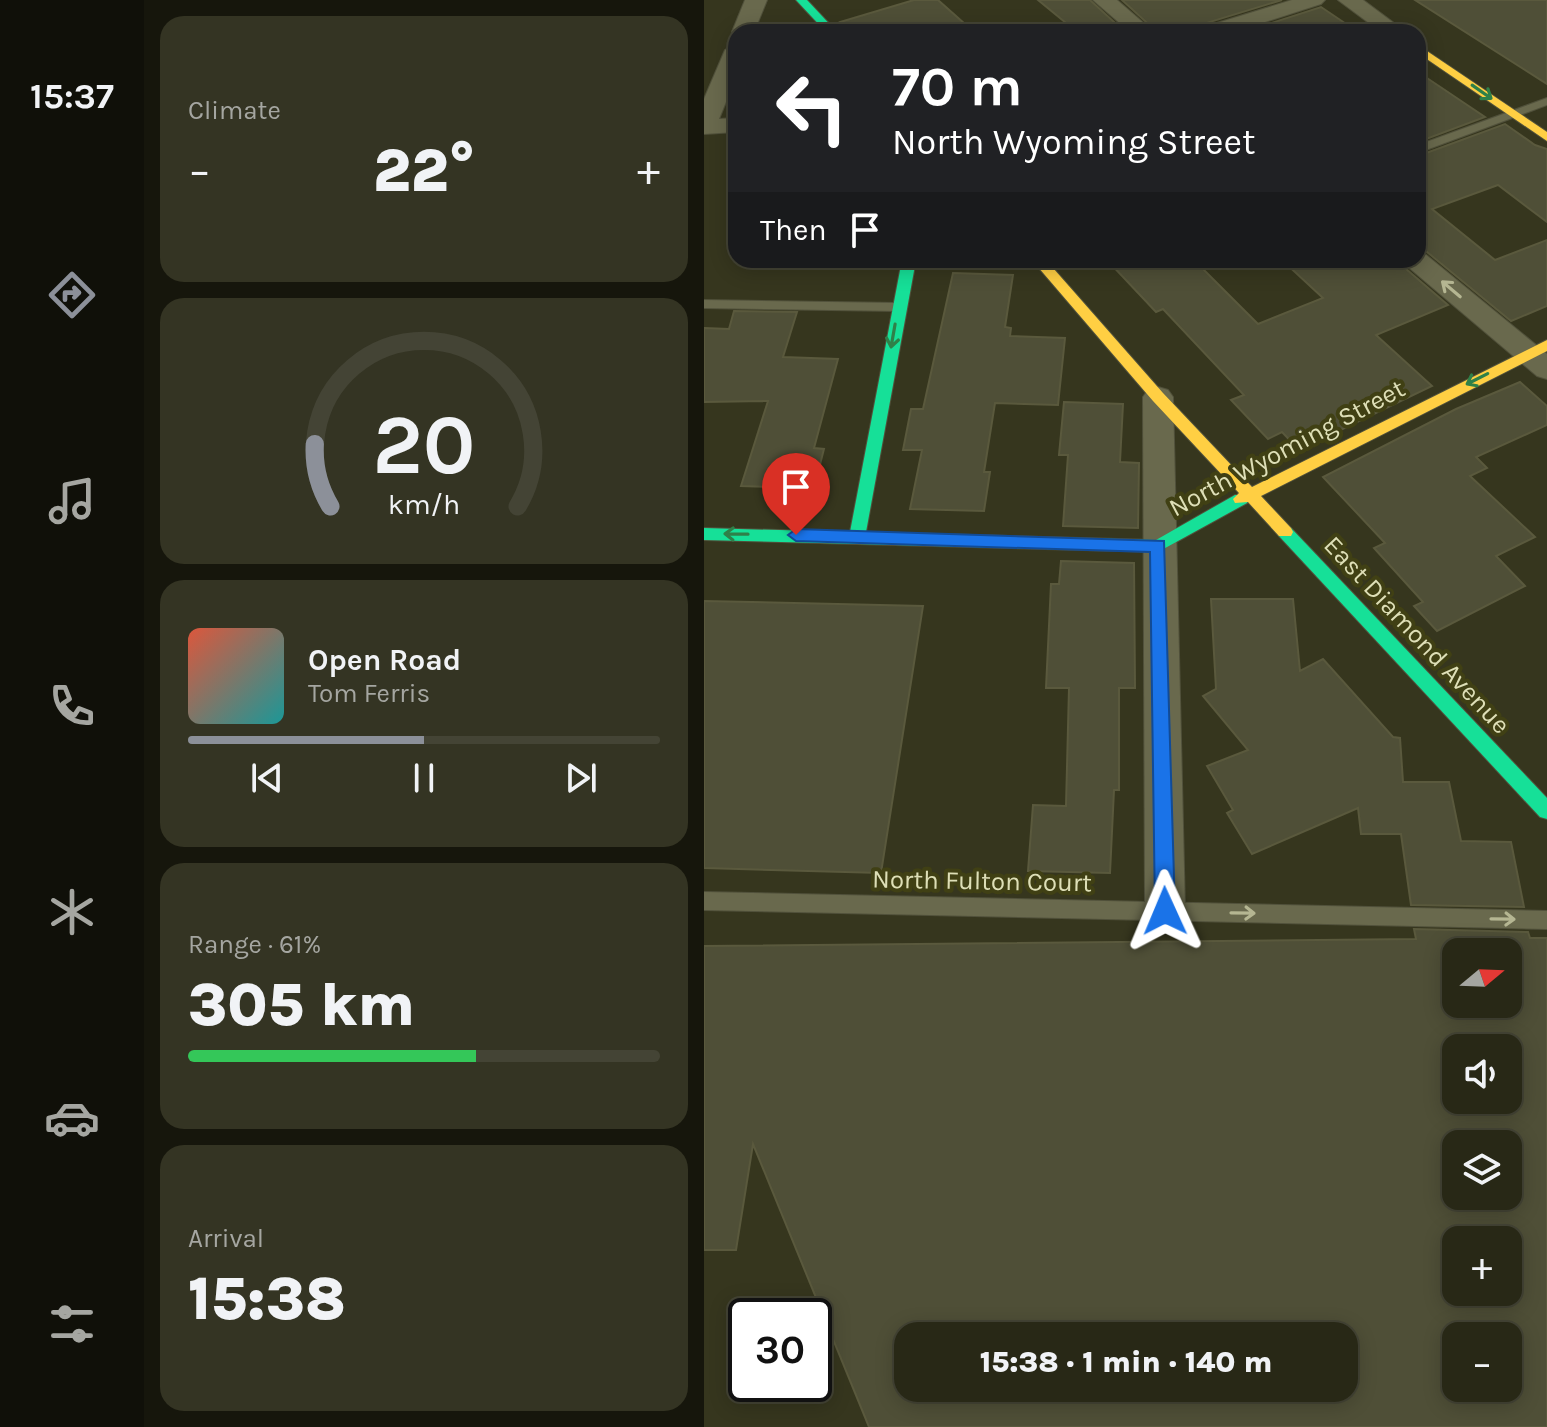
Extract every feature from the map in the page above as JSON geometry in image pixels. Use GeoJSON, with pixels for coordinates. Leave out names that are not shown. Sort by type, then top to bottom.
{"type":"FeatureCollection","features":[{"type":"Feature","properties":{"kind":"street"},"geometry":{"type":"LineString","coordinates":[[746,24],[756,0]]}},
{"type":"Feature","properties":{"kind":"street"},"geometry":{"type":"LineString","coordinates":[[801,0],[824,24]]}},
{"type":"Feature","properties":{"kind":"street"},"geometry":{"type":"LineString","coordinates":[[1104,0],[1133,24]]}},
{"type":"Feature","properties":{"kind":"street"},"geometry":{"type":"LineString","coordinates":[[1238,24],[1314,0]]}},
{"type":"Feature","properties":{"kind":"street"},"geometry":{"type":"LineString","coordinates":[[1349,0],[1384,24]]}},
{"type":"Feature","properties":{"kind":"street"},"geometry":{"type":"LineString","coordinates":[[1426,54],[1547,137]]}},
{"type":"Feature","properties":{"kind":"street"},"geometry":{"type":"LineString","coordinates":[[728,69],[704,127],[728,126]]}},
{"type":"Feature","properties":{"kind":"street"},"geometry":{"type":"LineString","coordinates":[[857,536],[907,268]]}},
{"type":"Feature","properties":{"kind":"street","name":"East Diamond Avenue"},"geometry":{"type":"LineString","coordinates":[[1046,268],[1248,495],[1547,811]]}},
{"type":"Feature","properties":{"kind":"street"},"geometry":{"type":"LineString","coordinates":[[1426,268],[1541,356]]}},
{"type":"Feature","properties":{"kind":"street","name":"North Wyoming Street"},"geometry":{"type":"LineString","coordinates":[[704,534],[1158,546],[1248,495],[1541,356]]}},
{"type":"Feature","properties":{"kind":"street"},"geometry":{"type":"LineString","coordinates":[[1158,397],[1165,911]]}},
{"type":"Feature","properties":{"kind":"lane"},"geometry":{"type":"LineString","coordinates":[[1426,146],[1547,101]]}},
{"type":"Feature","properties":{"kind":"lane"},"geometry":{"type":"LineString","coordinates":[[704,304],[898,307]]}},
{"type":"Feature","properties":{"kind":"lane","name":"North Fulton Court"},"geometry":{"type":"LineString","coordinates":[[704,901],[1547,920]]}},
{"type":"Feature","properties":{"kind":"building"},"geometry":{"type":"Polygon","coordinates":[[[914,0],[938,0],[965,24],[842,24],[840,22],[914,0]]]}},
{"type":"Feature","properties":{"kind":"building"},"geometry":{"type":"Polygon","coordinates":[[[1038,0],[1090,0],[1116,24],[1067,24],[1038,0]]]}},
{"type":"Feature","properties":{"kind":"building"},"geometry":{"type":"Polygon","coordinates":[[[1122,0],[1282,0],[1203,24],[1148,24],[1122,0]]]}},
{"type":"Feature","properties":{"kind":"building"},"geometry":{"type":"Polygon","coordinates":[[[1415,0],[1547,0],[1547,84],[1415,0]]]}},
{"type":"Feature","properties":{"kind":"building"},"geometry":{"type":"Polygon","coordinates":[[[1321,7],[1346,24],[1269,24],[1321,7]]]}},
{"type":"Feature","properties":{"kind":"building"},"geometry":{"type":"Polygon","coordinates":[[[1426,77],[1485,117],[1426,139],[1426,77]]]}},
{"type":"Feature","properties":{"kind":"building"},"geometry":{"type":"Polygon","coordinates":[[[1505,124],[1535,145],[1547,149],[1547,222],[1498,185],[1432,209],[1495,260],[1547,240],[1547,306],[1511,321],[1426,252],[1426,153],[1505,124]]]}},
{"type":"Feature","properties":{"kind":"building"},"geometry":{"type":"Polygon","coordinates":[[[1115,268],[1202,268],[1258,324],[1323,298],[1291,268],[1405,268],[1448,305],[1376,335],[1432,386],[1299,450],[1282,432],[1268,439],[1231,400],[1244,395],[1163,309],[1156,312],[1115,268]]]}},
{"type":"Feature","properties":{"kind":"building"},"geometry":{"type":"Polygon","coordinates":[[[953,273],[1013,275],[1005,327],[1011,328],[1010,336],[1065,338],[1058,405],[995,403],[984,472],[990,472],[984,511],[910,509],[922,450],[903,450],[911,409],[923,409],[953,273]]]}},
{"type":"Feature","properties":{"kind":"building"},"geometry":{"type":"Polygon","coordinates":[[[734,311],[797,312],[783,357],[838,359],[814,448],[824,449],[814,488],[741,486],[768,401],[704,402],[704,328],[729,329],[734,311]]]}},
{"type":"Feature","properties":{"kind":"building"},"geometry":{"type":"Polygon","coordinates":[[[1520,382],[1547,406],[1547,425],[1476,457],[1487,468],[1470,476],[1535,537],[1496,556],[1525,586],[1437,631],[1414,606],[1423,602],[1374,548],[1385,543],[1323,477],[1456,409],[1520,382]]]}},
{"type":"Feature","properties":{"kind":"building"},"geometry":{"type":"Polygon","coordinates":[[[1064,402],[1123,404],[1120,462],[1139,463],[1138,528],[1063,526],[1068,455],[1059,455],[1064,402]]]}},
{"type":"Feature","properties":{"kind":"building"},"geometry":{"type":"Polygon","coordinates":[[[1061,561],[1134,563],[1135,688],[1119,688],[1119,790],[1114,790],[1110,873],[1028,871],[1033,805],[1066,806],[1069,688],[1046,688],[1051,584],[1059,584],[1061,561]]]}},
{"type":"Feature","properties":{"kind":"building"},"geometry":{"type":"Polygon","coordinates":[[[1211,599],[1293,599],[1300,671],[1323,659],[1393,737],[1400,738],[1403,782],[1449,782],[1461,841],[1511,842],[1524,907],[1411,905],[1401,834],[1361,834],[1358,808],[1252,854],[1227,813],[1233,810],[1207,766],[1248,750],[1203,696],[1216,689],[1211,599]]]}},
{"type":"Feature","properties":{"kind":"building"},"geometry":{"type":"Polygon","coordinates":[[[704,601],[923,606],[881,873],[704,868],[704,601]]]}},
{"type":"Feature","properties":{"kind":"building"},"geometry":{"type":"Polygon","coordinates":[[[1414,929],[1528,932],[1530,938],[1547,938],[1547,1427],[869,1427],[832,1337],[832,1298],[816,1298],[753,1144],[736,1250],[704,1250],[704,946],[1416,939],[1414,929]]]}},
{"type":"Feature","properties":{"kind":"traffic: fast"},"geometry":{"type":"LineString","coordinates":[[801,0],[824,24]]}},
{"type":"Feature","properties":{"kind":"traffic: fast"},"geometry":{"type":"LineString","coordinates":[[857,536],[907,268]]}},
{"type":"Feature","properties":{"kind":"traffic: fast"},"geometry":{"type":"LineString","coordinates":[[704,534],[1158,546],[1241,499]]}},
{"type":"Feature","properties":{"kind":"traffic: fast"},"geometry":{"type":"LineString","coordinates":[[1285,532],[1547,811]]}},
{"type":"Feature","properties":{"kind":"traffic: slow"},"geometry":{"type":"LineString","coordinates":[[1426,54],[1547,137]]}},
{"type":"Feature","properties":{"kind":"traffic: slow"},"geometry":{"type":"LineString","coordinates":[[1046,268],[1158,397],[1285,532]]}},
{"type":"Feature","properties":{"kind":"traffic: slow"},"geometry":{"type":"LineString","coordinates":[[1241,499],[1547,345]]}},
{"type":"Feature","properties":{"kind":"route"},"geometry":{"type":"LineString","coordinates":[[796,535],[1158,546],[1165,911]]}}]}
